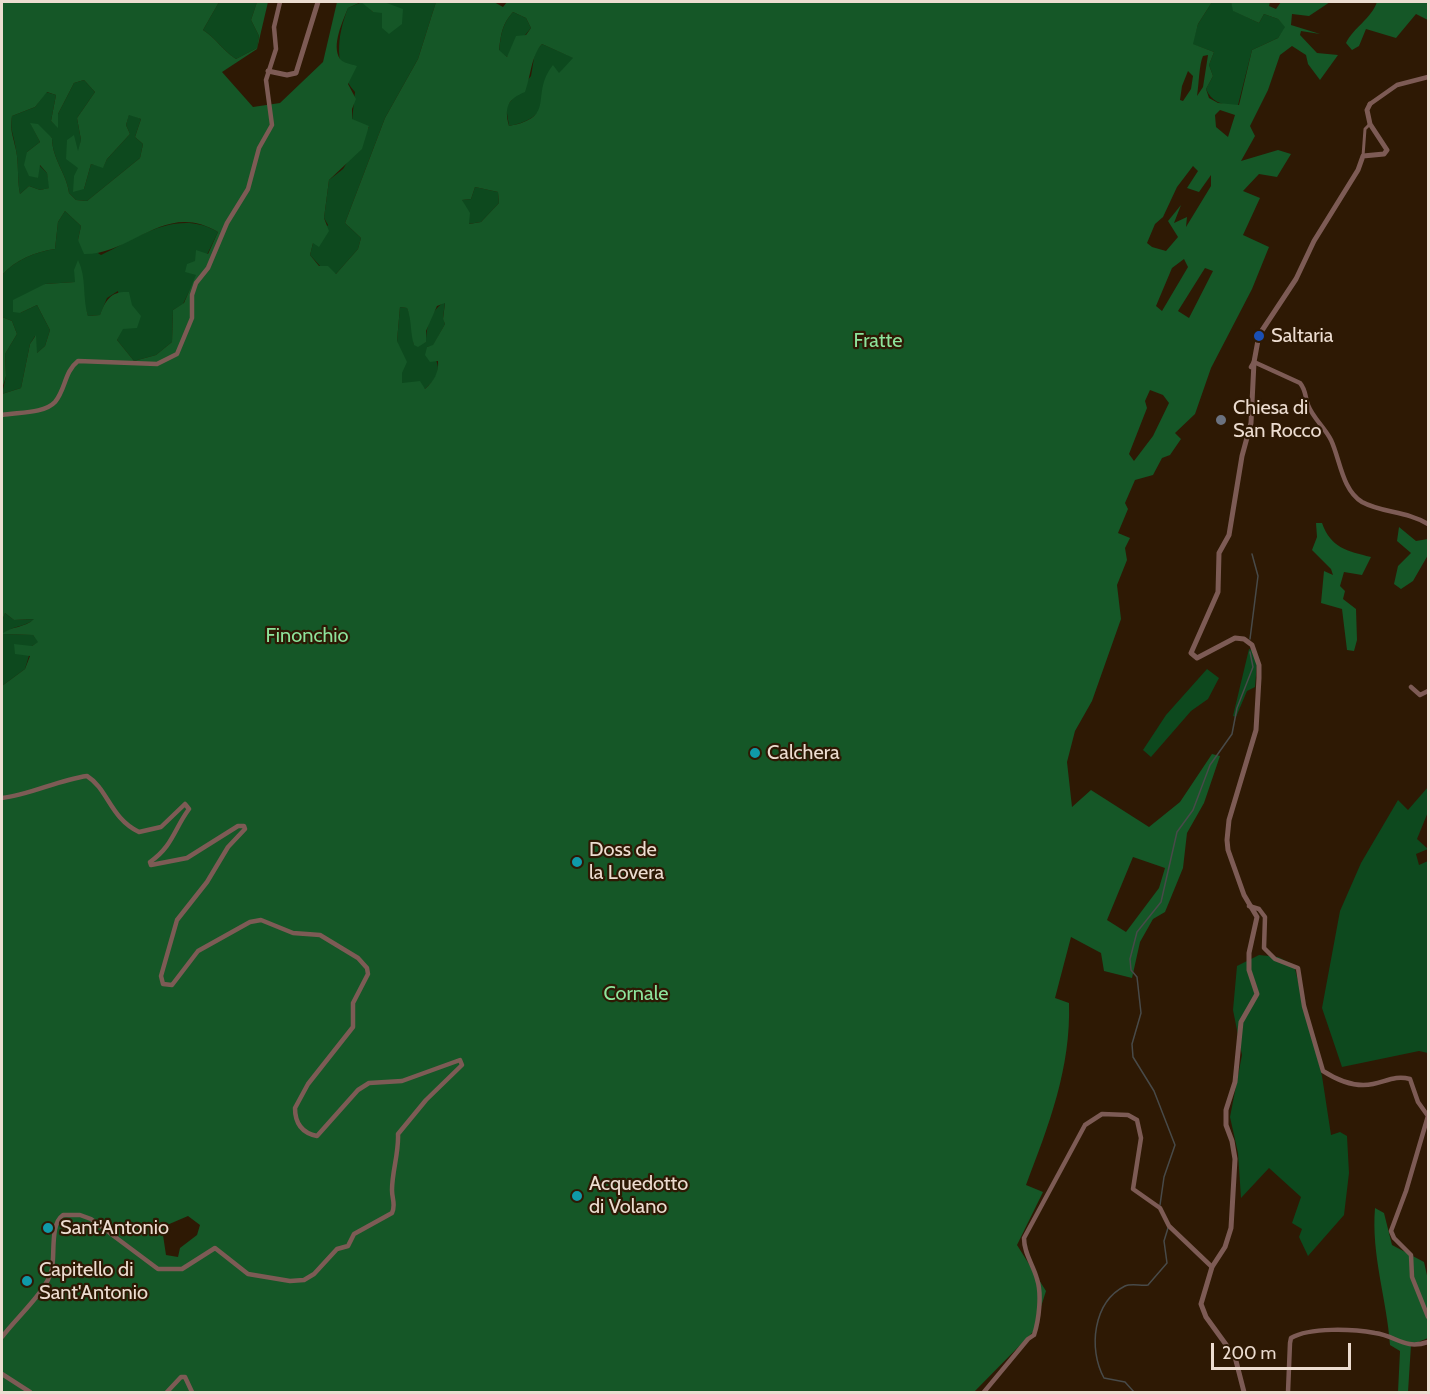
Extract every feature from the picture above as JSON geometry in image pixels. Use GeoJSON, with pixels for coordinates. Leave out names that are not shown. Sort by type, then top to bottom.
{"type":"FeatureCollection","features":[{"type":"Feature","properties":{"kind":"street"},"geometry":{"type":"LineString","coordinates":[[2,415],[41,410],[55,402],[69,368],[78,361],[157,364],[177,354],[192,318],[196,283],[208,268],[227,224],[248,189],[259,148],[272,125],[265,92],[268,71],[277,42],[274,27],[280,2]]}},
{"type":"Feature","properties":{"kind":"street"},"geometry":{"type":"LineString","coordinates":[[268,71],[286,75],[296,73],[318,2]]}},
{"type":"Feature","properties":{"kind":"street"},"geometry":{"type":"LineString","coordinates":[[1363,156],[1384,154],[1387,150],[1370,124],[1367,110],[1370,104],[1397,85],[1428,77]]}},
{"type":"Feature","properties":{"kind":"street"},"geometry":{"type":"LineString","coordinates":[[1244,1392],[1235,1357],[1206,1317],[1201,1304],[1212,1267],[1225,1247],[1231,1228],[1235,1159],[1226,1125],[1226,1110],[1235,1082],[1240,1022],[1257,993],[1249,970],[1250,940],[1257,917],[1250,906],[1228,850],[1227,830],[1256,730],[1258,665],[1252,645],[1240,638],[1234,638],[1197,658],[1191,653],[1218,592],[1219,553],[1229,535],[1242,456],[1251,423],[1252,365],[1263,328],[1296,279],[1314,241],[1346,192],[1363,156],[1365,129],[1370,124]]}},
{"type":"Feature","properties":{"kind":"street"},"geometry":{"type":"LineString","coordinates":[[1252,365],[1304,388],[1308,406],[1331,441],[1344,477],[1357,498],[1368,505],[1405,513],[1428,524]]}},
{"type":"Feature","properties":{"kind":"street"},"geometry":{"type":"LineString","coordinates":[[1412,687],[1419,695],[1428,691]]}},
{"type":"Feature","properties":{"kind":"street"},"geometry":{"type":"LineString","coordinates":[[2,798],[21,796],[40,787],[87,776],[96,782],[108,804],[121,820],[139,832],[161,827],[185,804],[189,808],[174,837],[167,848],[150,862],[151,865],[187,858],[238,826],[244,826],[207,882],[177,920],[161,975],[163,984],[172,985],[198,951],[250,922],[261,920],[293,933],[320,935],[358,958],[367,968],[368,974],[353,1004],[353,1027],[308,1084],[295,1108],[298,1125],[306,1133],[317,1136],[357,1090],[369,1083],[402,1081],[460,1060],[462,1065],[448,1076],[398,1134],[399,1150],[392,1193],[394,1207],[392,1213],[354,1234],[348,1246],[336,1249],[314,1274],[304,1280],[290,1281],[248,1274],[215,1248],[182,1269],[158,1269],[91,1219],[80,1215],[63,1215],[57,1223],[52,1270],[40,1291],[2,1337]]}},
{"type":"Feature","properties":{"kind":"street"},"geometry":{"type":"LineString","coordinates":[[1250,906],[1259,909],[1265,917],[1264,948],[1275,958],[1298,968],[1304,1006],[1323,1071],[1337,1080],[1364,1086],[1401,1076],[1410,1079],[1418,1102],[1428,1116],[1407,1191],[1391,1231],[1394,1238],[1412,1255],[1412,1277],[1428,1317]]}},
{"type":"Feature","properties":{"kind":"street"},"geometry":{"type":"LineString","coordinates":[[984,1392],[1028,1339],[1034,1335],[1039,1290],[1038,1281],[1024,1250],[1024,1238],[1085,1125],[1097,1116],[1128,1115],[1137,1120],[1141,1138],[1133,1189],[1160,1208],[1169,1226],[1212,1267]]}},
{"type":"Feature","properties":{"kind":"street"},"geometry":{"type":"LineString","coordinates":[[1288,1392],[1290,1343],[1291,1338],[1295,1336],[1324,1330],[1386,1336],[1406,1345],[1428,1342]]}},
{"type":"Feature","properties":{"kind":"street"},"geometry":{"type":"LineString","coordinates":[[2,1374],[30,1392]]}},
{"type":"Feature","properties":{"kind":"street"},"geometry":{"type":"LineString","coordinates":[[167,1392],[181,1377],[185,1377],[192,1392]]}},
{"type":"Feature","properties":{"kind":"green space","name":"Finonchio"},"geometry":{"type":"Polygon","coordinates":[[[2,2],[219,2],[203,30],[236,59],[257,48],[259,36],[251,20],[257,2],[268,2],[257,49],[222,72],[253,107],[280,103],[323,62],[337,2],[361,2],[348,8],[337,40],[337,47],[341,60],[357,66],[348,84],[356,99],[352,109],[352,119],[369,126],[362,149],[329,180],[324,218],[329,231],[319,247],[313,243],[310,255],[319,266],[328,266],[336,274],[358,249],[361,238],[345,223],[385,118],[418,59],[436,2],[494,2],[503,7],[507,2],[1212,2],[1198,24],[1193,44],[1214,52],[1209,65],[1213,76],[1206,89],[1209,98],[1218,103],[1239,105],[1252,50],[1278,38],[1285,27],[1278,19],[1264,14],[1259,23],[1233,11],[1231,2],[1270,2],[1269,6],[1276,9],[1281,2],[1330,2],[1309,16],[1292,14],[1291,25],[1320,34],[1301,31],[1300,35],[1317,53],[1338,55],[1320,80],[1308,64],[1306,55],[1292,46],[1280,55],[1268,90],[1250,126],[1255,136],[1241,161],[1278,150],[1291,154],[1277,177],[1259,174],[1243,191],[1260,198],[1243,235],[1269,247],[1252,289],[1211,368],[1195,414],[1175,433],[1181,439],[1170,455],[1162,458],[1153,475],[1135,480],[1125,503],[1128,509],[1118,533],[1130,538],[1125,548],[1127,560],[1117,585],[1121,619],[1092,701],[1075,731],[1067,762],[1072,807],[1091,790],[1149,827],[1180,802],[1212,754],[1220,756],[1204,803],[1187,833],[1183,868],[1165,912],[1153,919],[1140,942],[1132,978],[1104,971],[1101,953],[1071,937],[1055,998],[1069,1003],[1069,1027],[1062,1073],[1043,1140],[1026,1185],[1043,1192],[1017,1245],[1046,1291],[1033,1332],[974,1392],[2,1392],[2,686],[25,669],[30,656],[15,654],[14,644],[32,646],[38,642],[33,635],[2,634],[34,619],[14,620],[5,613],[2,621],[2,394],[21,388],[30,344],[36,335],[37,353],[45,346],[50,330],[37,305],[20,313],[13,312],[13,300],[45,284],[75,282],[74,270],[78,260],[83,274],[88,316],[100,315],[107,300],[113,295],[129,292],[132,305],[141,316],[137,328],[123,329],[117,340],[134,361],[156,355],[172,342],[173,310],[184,303],[196,275],[185,272],[187,264],[195,261],[196,250],[208,254],[218,232],[199,224],[181,222],[149,231],[101,252],[84,254],[78,240],[81,226],[65,211],[58,222],[55,249],[26,258],[13,265],[2,275],[2,2]],[[513,12],[506,21],[501,34],[499,50],[507,57],[516,36],[526,35],[531,28],[526,18],[513,12]],[[542,44],[533,60],[525,92],[511,101],[507,109],[509,126],[533,117],[538,111],[546,76],[553,65],[559,73],[573,58],[542,44]],[[1208,55],[1203,56],[1197,96],[1203,87],[1208,55]],[[1188,71],[1182,86],[1180,100],[1183,101],[1191,89],[1193,76],[1188,71]],[[84,80],[74,83],[58,114],[58,128],[51,121],[56,95],[47,92],[35,107],[12,116],[20,194],[29,186],[40,190],[49,188],[47,173],[40,165],[38,178],[29,176],[24,165],[27,152],[40,142],[30,123],[38,124],[52,138],[54,153],[66,179],[69,193],[76,200],[87,201],[140,158],[143,144],[135,137],[141,119],[129,115],[126,125],[130,134],[107,159],[103,168],[91,164],[84,189],[73,192],[74,176],[78,168],[66,159],[67,140],[74,135],[78,151],[81,140],[77,118],[95,92],[84,80]],[[1220,110],[1215,115],[1216,127],[1228,137],[1235,115],[1220,110]],[[1193,166],[1177,187],[1163,217],[1155,224],[1147,243],[1166,251],[1178,237],[1168,221],[1181,205],[1174,223],[1187,217],[1186,227],[1211,186],[1211,175],[1199,192],[1187,188],[1198,171],[1193,166]],[[475,187],[471,199],[462,200],[470,213],[469,224],[481,222],[499,203],[498,192],[475,187]],[[1184,259],[1172,268],[1156,306],[1162,311],[1188,267],[1184,259]],[[1205,268],[1178,311],[1189,318],[1213,271],[1205,268]],[[445,303],[437,306],[426,331],[426,342],[418,347],[414,345],[407,308],[400,307],[397,341],[407,362],[402,373],[402,383],[420,381],[425,389],[435,376],[438,361],[430,362],[425,355],[427,347],[433,345],[445,324],[443,319],[445,303]],[[1150,390],[1145,401],[1147,408],[1129,454],[1134,461],[1153,436],[1169,403],[1163,395],[1150,390]],[[1133,857],[1107,920],[1126,932],[1159,888],[1165,868],[1133,857]],[[188,1216],[167,1225],[163,1235],[166,1255],[178,1257],[180,1248],[197,1235],[200,1225],[188,1216]]]}},
{"type":"Feature","properties":{"kind":"green space"},"geometry":{"type":"Polygon","coordinates":[[[219,2],[257,2],[251,20],[259,36],[257,48],[236,59],[203,30],[219,2]]]}},
{"type":"Feature","properties":{"kind":"green space"},"geometry":{"type":"Polygon","coordinates":[[[361,2],[384,2],[403,9],[402,24],[389,34],[382,28],[382,13],[373,12],[361,2]]]}},
{"type":"Feature","properties":{"kind":"green space"},"geometry":{"type":"Polygon","coordinates":[[[362,2],[373,12],[384,2],[436,2],[418,59],[385,118],[345,223],[361,238],[358,249],[336,274],[320,266],[310,255],[313,243],[328,225],[324,218],[329,180],[343,169],[369,127],[352,120],[355,92],[343,72],[339,51],[341,29],[348,8],[362,2]]]}},
{"type":"Feature","properties":{"kind":"green space"},"geometry":{"type":"Polygon","coordinates":[[[1212,2],[1231,2],[1234,11],[1259,23],[1264,14],[1278,19],[1286,27],[1278,38],[1252,50],[1238,105],[1219,103],[1212,98],[1206,89],[1213,76],[1209,65],[1214,52],[1192,44],[1198,24],[1212,2]]]}},
{"type":"Feature","properties":{"kind":"green space"},"geometry":{"type":"Polygon","coordinates":[[[1377,2],[1428,2],[1428,20],[1416,14],[1396,38],[1366,29],[1359,46],[1352,50],[1346,43],[1371,13],[1377,2]]]}},
{"type":"Feature","properties":{"kind":"green space"},"geometry":{"type":"Polygon","coordinates":[[[513,12],[526,18],[531,28],[507,57],[499,51],[501,34],[513,12]]]}},
{"type":"Feature","properties":{"kind":"green space"},"geometry":{"type":"Polygon","coordinates":[[[542,44],[574,58],[552,86],[541,109],[530,119],[509,126],[506,107],[531,76],[535,52],[542,44]]]}},
{"type":"Feature","properties":{"kind":"green space"},"geometry":{"type":"Polygon","coordinates":[[[84,80],[95,92],[77,118],[81,140],[78,168],[84,189],[91,164],[103,167],[107,159],[130,134],[126,125],[129,114],[141,119],[135,137],[143,144],[140,158],[87,201],[76,200],[69,193],[66,179],[54,153],[52,138],[31,124],[40,142],[27,152],[37,178],[39,165],[47,173],[50,188],[40,190],[29,186],[20,194],[12,116],[35,107],[46,92],[56,95],[51,121],[58,127],[58,114],[74,83],[84,80]]]}},
{"type":"Feature","properties":{"kind":"green space"},"geometry":{"type":"Polygon","coordinates":[[[475,187],[498,192],[499,203],[481,222],[468,224],[462,200],[471,199],[475,187]]]}},
{"type":"Feature","properties":{"kind":"green space"},"geometry":{"type":"Polygon","coordinates":[[[65,211],[81,226],[78,240],[101,255],[144,233],[173,224],[203,225],[218,232],[183,304],[173,310],[172,342],[156,355],[134,361],[117,340],[122,329],[118,291],[107,298],[100,315],[88,316],[84,304],[84,287],[76,282],[45,284],[20,313],[37,305],[50,330],[45,346],[36,354],[35,336],[30,344],[21,388],[2,394],[6,376],[5,354],[17,334],[12,321],[2,317],[2,275],[13,265],[26,258],[55,249],[58,222],[65,211]]]}},
{"type":"Feature","properties":{"kind":"green space"},"geometry":{"type":"Polygon","coordinates":[[[445,302],[443,318],[445,324],[433,346],[427,347],[437,364],[435,378],[425,389],[413,383],[402,383],[397,341],[400,307],[407,308],[411,317],[414,345],[426,342],[430,319],[436,309],[445,302]]]}},
{"type":"Feature","properties":{"kind":"green space"},"geometry":{"type":"Polygon","coordinates":[[[2,317],[12,321],[17,334],[5,354],[6,376],[2,389],[2,317]]]}},
{"type":"Feature","properties":{"kind":"green space"},"geometry":{"type":"Polygon","coordinates":[[[1316,523],[1322,523],[1330,538],[1341,547],[1371,557],[1362,575],[1344,572],[1340,586],[1345,591],[1343,599],[1356,609],[1357,640],[1354,651],[1347,650],[1342,609],[1321,603],[1324,571],[1333,575],[1331,569],[1312,550],[1317,537],[1316,523]]]}},
{"type":"Feature","properties":{"kind":"green space"},"geometry":{"type":"Polygon","coordinates":[[[1399,527],[1416,541],[1428,539],[1428,555],[1413,581],[1401,589],[1394,584],[1398,566],[1411,553],[1397,541],[1399,527]]]}},
{"type":"Feature","properties":{"kind":"green space"},"geometry":{"type":"Polygon","coordinates":[[[5,613],[14,620],[35,619],[10,629],[4,634],[33,635],[39,642],[32,646],[25,669],[2,686],[2,621],[5,613]]]}},
{"type":"Feature","properties":{"kind":"green space"},"geometry":{"type":"Polygon","coordinates":[[[1249,649],[1252,650],[1257,663],[1255,687],[1247,691],[1236,717],[1233,716],[1249,649]]]}},
{"type":"Feature","properties":{"kind":"green space"},"geometry":{"type":"Polygon","coordinates":[[[1207,669],[1219,678],[1208,699],[1191,711],[1151,757],[1143,750],[1166,715],[1207,669]]]}},
{"type":"Feature","properties":{"kind":"green space"},"geometry":{"type":"Polygon","coordinates":[[[1428,787],[1428,812],[1417,839],[1428,849],[1416,854],[1419,865],[1428,861],[1428,1053],[1419,1051],[1342,1067],[1322,1008],[1340,911],[1361,863],[1398,800],[1408,810],[1428,787]]]}},
{"type":"Feature","properties":{"kind":"green space"},"geometry":{"type":"Polygon","coordinates":[[[1259,955],[1278,957],[1294,965],[1322,1076],[1331,1135],[1340,1132],[1347,1136],[1349,1173],[1344,1215],[1308,1256],[1299,1237],[1302,1229],[1292,1223],[1301,1197],[1269,1168],[1241,1198],[1238,1153],[1230,1117],[1242,1055],[1233,1010],[1237,966],[1259,955]]]}},
{"type":"Feature","properties":{"kind":"green space"},"geometry":{"type":"Polygon","coordinates":[[[1375,1208],[1384,1213],[1392,1245],[1424,1262],[1428,1280],[1428,1338],[1411,1345],[1408,1392],[1398,1392],[1400,1351],[1390,1345],[1375,1243],[1375,1208]]]}},
{"type":"Feature","properties":{"kind":"waterway"},"geometry":{"type":"LineString","coordinates":[[1250,639],[1258,576],[1252,554]]}},
{"type":"Feature","properties":{"kind":"waterway"},"geometry":{"type":"LineString","coordinates":[[1160,1205],[1164,1177],[1175,1145],[1154,1091],[1133,1057],[1132,1044],[1141,1013],[1137,977],[1131,970],[1130,959],[1137,932],[1161,902],[1177,832],[1193,810],[1210,765],[1232,734],[1237,708],[1253,667],[1250,652]]}},
{"type":"Feature","properties":{"kind":"waterway"},"geometry":{"type":"LineString","coordinates":[[1134,1392],[1125,1382],[1104,1378],[1096,1354],[1096,1327],[1100,1314],[1114,1293],[1127,1285],[1148,1285],[1167,1263],[1164,1241],[1168,1228]]}},
{"type":"Feature","properties":{"kind":"place","name":"Saltaria"},"geometry":{"type":"Point","coordinates":[1259,336]}},
{"type":"Feature","properties":{"kind":"place","name":"Chiesa di San Rocco"},"geometry":{"type":"Point","coordinates":[1221,420]}},
{"type":"Feature","properties":{"kind":"place","name":"Calchera"},"geometry":{"type":"Point","coordinates":[755,753]}},
{"type":"Feature","properties":{"kind":"place","name":"Doss de la Lovera"},"geometry":{"type":"Point","coordinates":[577,862]}},
{"type":"Feature","properties":{"kind":"place","name":"Acquedotto di Volano"},"geometry":{"type":"Point","coordinates":[577,1196]}},
{"type":"Feature","properties":{"kind":"place","name":"Sant'Antonio"},"geometry":{"type":"Point","coordinates":[48,1228]}},
{"type":"Feature","properties":{"kind":"place","name":"Capitello di Sant'Antonio"},"geometry":{"type":"Point","coordinates":[27,1281]}},
{"type":"Feature","properties":{"kind":"park label","name":"Fratte"},"geometry":{"type":"Point","coordinates":[878,341]}},
{"type":"Feature","properties":{"kind":"park label","name":"Cornale"},"geometry":{"type":"Point","coordinates":[636,994]}}]}
